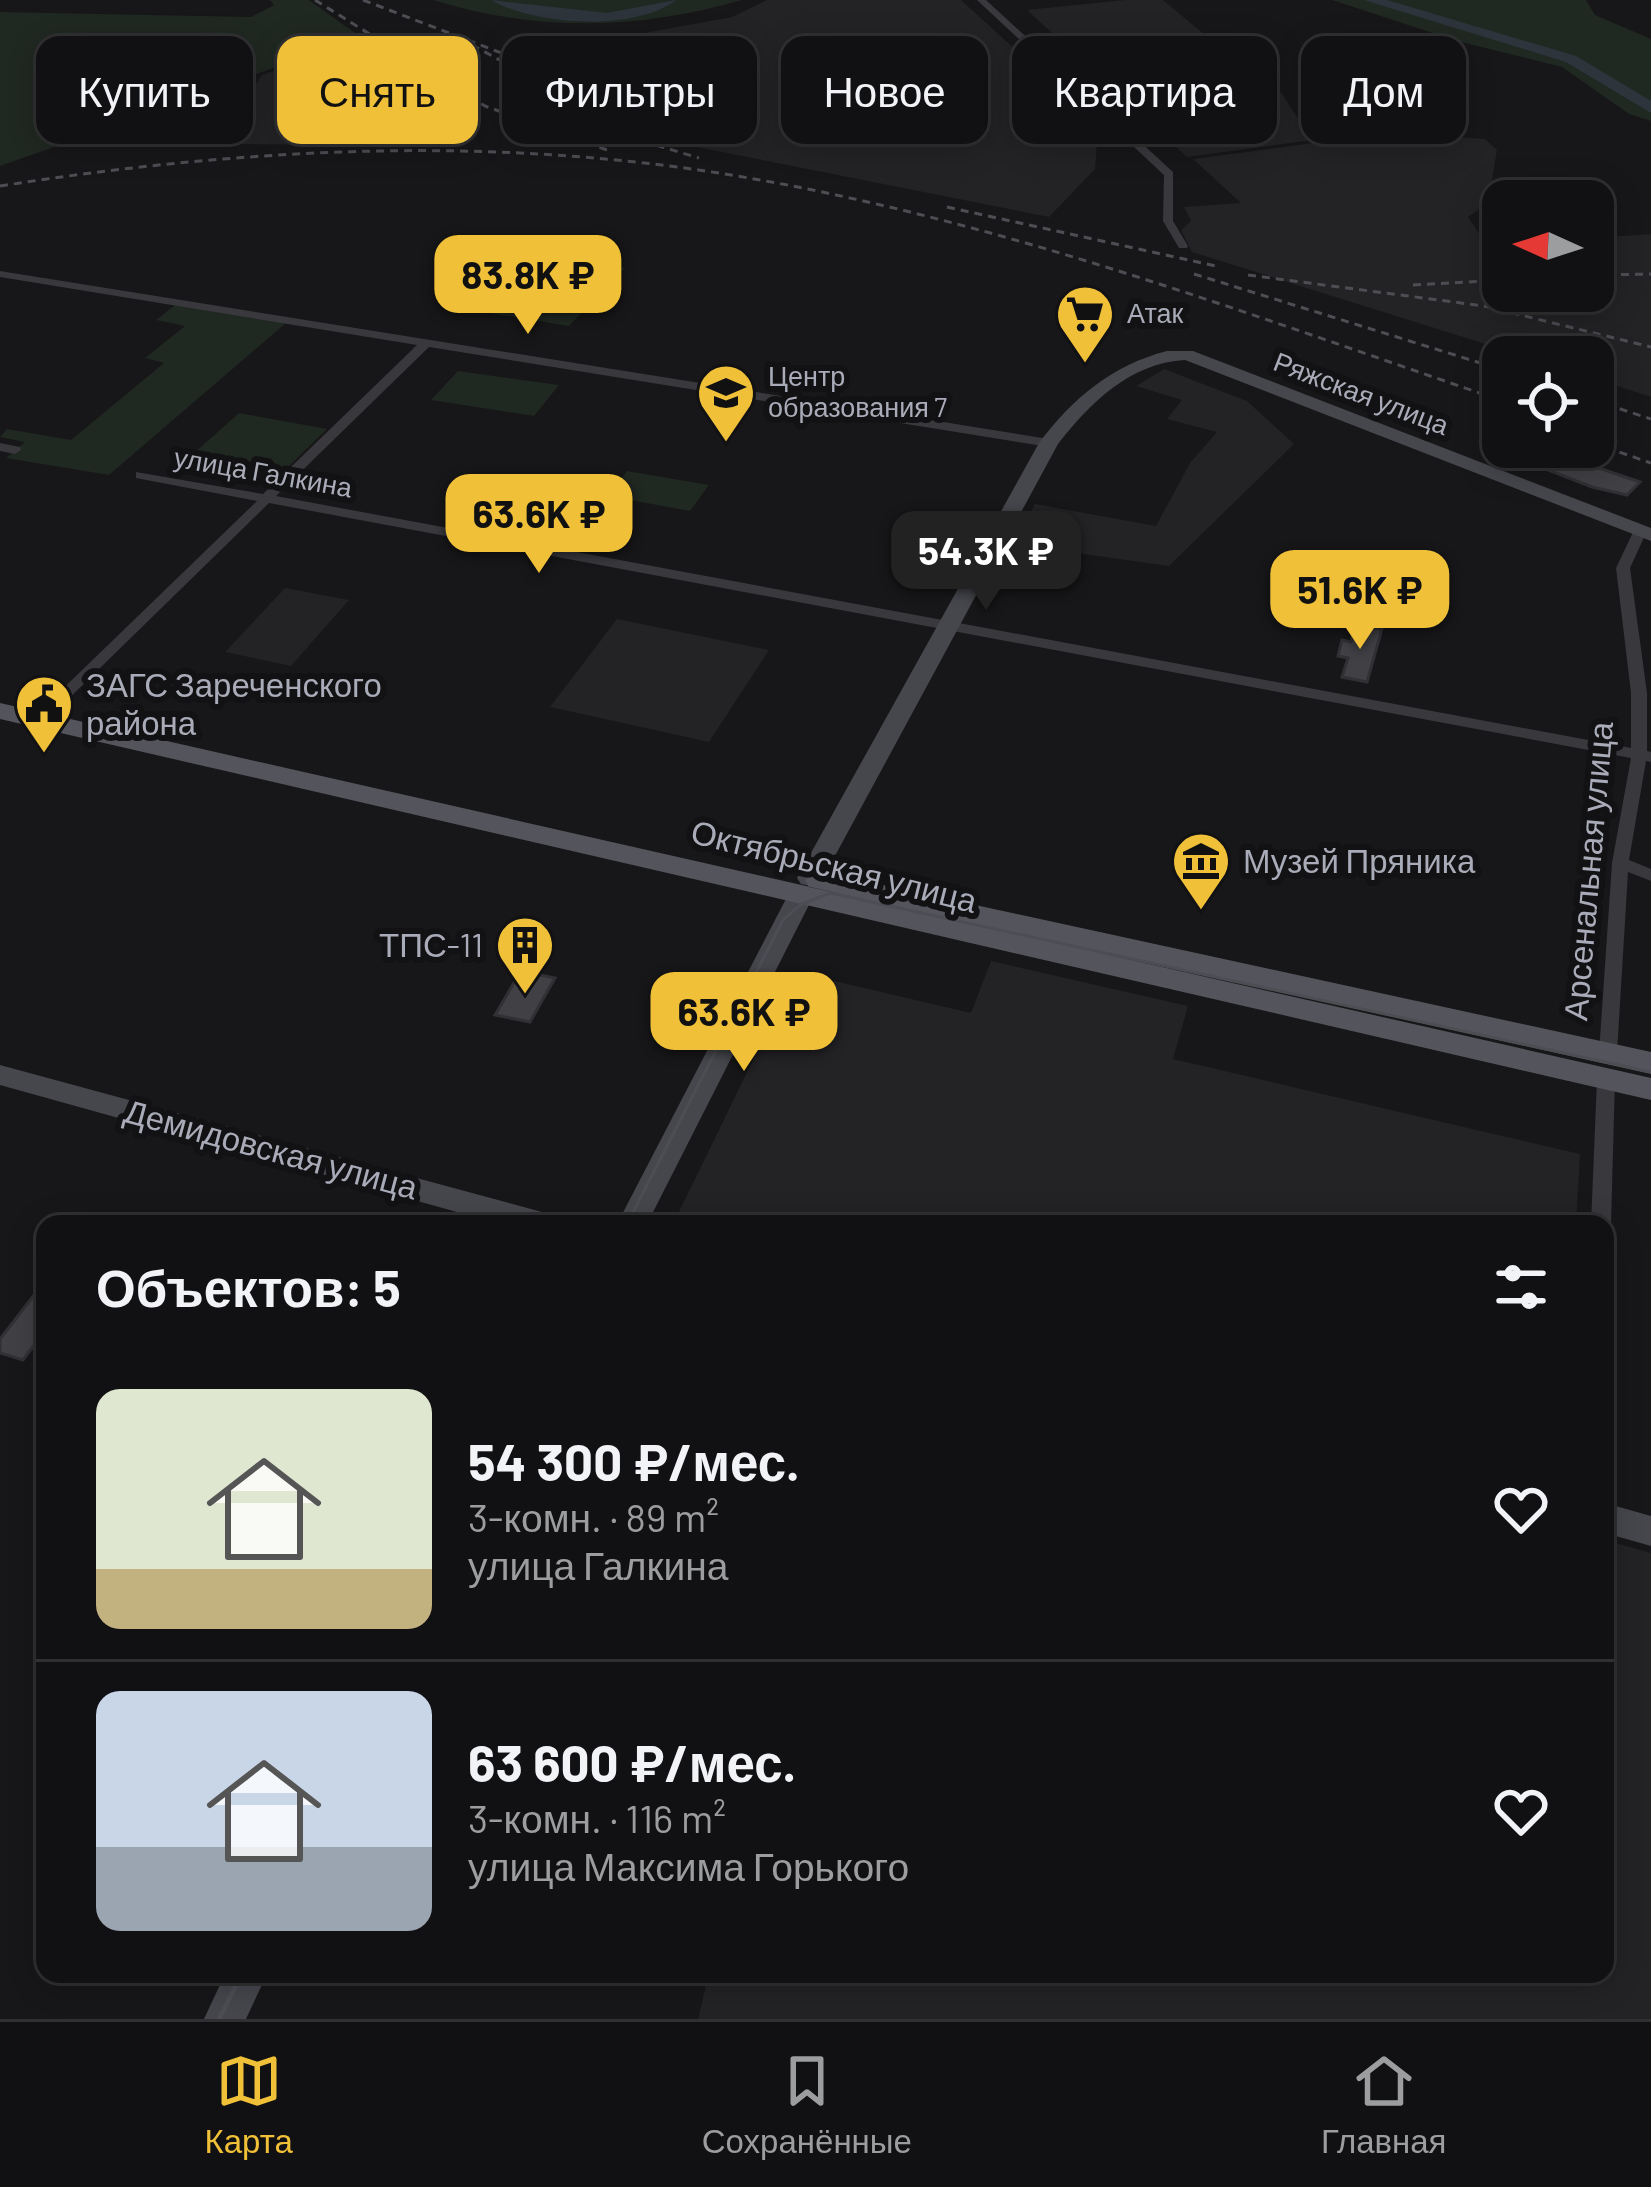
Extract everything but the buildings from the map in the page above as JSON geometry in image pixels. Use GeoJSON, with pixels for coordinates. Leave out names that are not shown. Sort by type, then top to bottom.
{"type":"FeatureCollection","features":[{"type":"Feature","properties":{"kind":"main road","name":"Октябрьская улица"},"geometry":{"type":"LineString","coordinates":[[0,696],[806,886],[915,925],[1607,1066],[1651,1063]]}},
{"type":"Feature","properties":{"kind":"main road","name":"Октябрьская улица"},"geometry":{"type":"LineString","coordinates":[[0,711],[806,886]]}},
{"type":"Feature","properties":{"kind":"main road","name":"Октябрьская улица"},"geometry":{"type":"LineString","coordinates":[[1607,1066],[1651,1089]]}},
{"type":"Feature","properties":{"kind":"street"},"geometry":{"type":"LineString","coordinates":[[981,0],[1066,84],[1160,163],[1173,186],[1168,221],[1183,246]]}},
{"type":"Feature","properties":{"kind":"street"},"geometry":{"type":"LineString","coordinates":[[2,276],[1049,443],[806,886],[637,1215]]}},
{"type":"Feature","properties":{"kind":"street"},"geometry":{"type":"LineString","coordinates":[[52,707],[425,344]]}},
{"type":"Feature","properties":{"kind":"street","name":"Ряжская улица"},"geometry":{"type":"LineString","coordinates":[[1049,443],[1076,408],[1152,357],[1186,355],[1646,533]]}},
{"type":"Feature","properties":{"kind":"street","name":"улица Галкина"},"geometry":{"type":"LineString","coordinates":[[141,476],[1645,756]]}},
{"type":"Feature","properties":{"kind":"street","name":"Арсенальная улица"},"geometry":{"type":"LineString","coordinates":[[1601,1215],[1620,863],[1645,756],[1623,568],[1646,533]]}},
{"type":"Feature","properties":{"kind":"street"},"geometry":{"type":"LineString","coordinates":[[1620,863],[1651,874]]}},
{"type":"Feature","properties":{"kind":"street","name":"Демидовская улица"},"geometry":{"type":"LineString","coordinates":[[0,1075],[509,1215]]}},
{"type":"Feature","properties":{"kind":"street"},"geometry":{"type":"LineString","coordinates":[[1614,1521],[1651,1531]]}},
{"type":"Feature","properties":{"kind":"street"},"geometry":{"type":"LineString","coordinates":[[224,2019],[242,1983]]}},
{"type":"Feature","properties":{"kind":"shaded area"},"geometry":{"type":"Polygon","coordinates":[[[270,0],[309,0],[359,36],[277,36],[277,67],[253,78],[253,36],[36,36],[36,144],[63,144],[0,166],[0,12],[251,17],[274,5],[270,0]]]}},
{"type":"Feature","properties":{"kind":"shaded area"},"geometry":{"type":"Polygon","coordinates":[[[433,0],[742,0],[665,17],[588,23],[510,18],[433,0]]]}},
{"type":"Feature","properties":{"kind":"shaded area"},"geometry":{"type":"Polygon","coordinates":[[[767,0],[961,0],[1012,46],[1012,144],[1097,144],[1095,169],[1049,217],[692,146],[688,144],[757,144],[757,36],[628,36],[732,17],[767,0]]]}},
{"type":"Feature","properties":{"kind":"shaded area"},"geometry":{"type":"Polygon","coordinates":[[[1163,0],[1206,36],[1055,36],[1027,10],[1163,0]]]}},
{"type":"Feature","properties":{"kind":"shaded area"},"geometry":{"type":"Polygon","coordinates":[[[1332,0],[1586,0],[1595,15],[1651,39],[1651,121],[1629,114],[1562,67],[1466,43],[1466,36],[1442,36],[1332,0]]]}},
{"type":"Feature","properties":{"kind":"shaded area"},"geometry":{"type":"Polygon","coordinates":[[[277,70],[277,144],[378,144],[371,145],[216,144],[253,144],[253,88],[262,75],[277,70]]]}},
{"type":"Feature","properties":{"kind":"shaded area"},"geometry":{"type":"Polygon","coordinates":[[[1277,86],[1301,123],[1301,141],[1187,157],[1173,144],[1277,144],[1277,86]]]}},
{"type":"Feature","properties":{"kind":"shaded area"},"geometry":{"type":"Polygon","coordinates":[[[1466,138],[1485,139],[1497,150],[1492,180],[1482,180],[1482,207],[1468,217],[1482,237],[1482,312],[1614,312],[1614,237],[1651,234],[1651,397],[1614,385],[1614,336],[1482,336],[1482,343],[1192,252],[1181,230],[1191,221],[1184,207],[1241,203],[1193,159],[1305,144],[1466,144],[1466,138]]]}},
{"type":"Feature","properties":{"kind":"shaded area"},"geometry":{"type":"Polygon","coordinates":[[[572,260],[625,268],[569,326],[483,312],[550,283],[572,260]]]}},
{"type":"Feature","properties":{"kind":"shaded area"},"geometry":{"type":"Polygon","coordinates":[[[175,305],[286,323],[109,475],[6,458],[25,442],[0,437],[7,429],[71,440],[164,363],[145,358],[185,326],[156,320],[175,305]]]}},
{"type":"Feature","properties":{"kind":"shaded area"},"geometry":{"type":"Polygon","coordinates":[[[1164,369],[1247,401],[1294,444],[1169,566],[1013,544],[1035,504],[1156,526],[1190,463],[1217,432],[1167,419],[1182,400],[1136,386],[1164,369]]]}},
{"type":"Feature","properties":{"kind":"shaded area"},"geometry":{"type":"Polygon","coordinates":[[[458,371],[559,385],[534,416],[431,400],[458,371]]]}},
{"type":"Feature","properties":{"kind":"shaded area"},"geometry":{"type":"Polygon","coordinates":[[[239,413],[327,429],[285,470],[194,453],[239,413]]]}},
{"type":"Feature","properties":{"kind":"shaded area"},"geometry":{"type":"Polygon","coordinates":[[[627,471],[709,485],[690,511],[608,496],[627,471]]]}},
{"type":"Feature","properties":{"kind":"shaded area"},"geometry":{"type":"Polygon","coordinates":[[[285,588],[349,600],[291,666],[225,652],[285,588]]]}},
{"type":"Feature","properties":{"kind":"shaded area"},"geometry":{"type":"Polygon","coordinates":[[[617,619],[769,650],[709,742],[550,707],[617,619]]]}},
{"type":"Feature","properties":{"kind":"shaded area"},"geometry":{"type":"Polygon","coordinates":[[[991,961],[1188,1006],[1173,1059],[1580,1154],[1577,1215],[677,1215],[796,972],[971,1013],[991,961]]]}},
{"type":"Feature","properties":{"kind":"shaded area"},"geometry":{"type":"Polygon","coordinates":[[[1614,1543],[1651,1553],[1651,2019],[698,2019],[707,1983],[1614,1983],[1614,1543]]]}},
{"type":"Feature","properties":{"kind":"waterway"},"geometry":{"type":"LineString","coordinates":[[498,0],[607,18],[649,10],[669,0]]}},
{"type":"Feature","properties":{"kind":"waterway"},"geometry":{"type":"LineString","coordinates":[[1371,0],[1571,59],[1651,108]]}},
{"type":"Feature","properties":{"kind":"tram line"},"geometry":{"type":"LineString","coordinates":[[632,1215],[783,920],[800,905],[830,893],[1651,1072]]}},
{"type":"Feature","properties":{"kind":"tram line"},"geometry":{"type":"LineString","coordinates":[[219,2019],[237,1983]]}},
{"type":"Feature","properties":{"kind":"railway"},"geometry":{"type":"LineString","coordinates":[[315,0],[485,106],[607,150]]}},
{"type":"Feature","properties":{"kind":"railway"},"geometry":{"type":"LineString","coordinates":[[363,0],[502,53]]}},
{"type":"Feature","properties":{"kind":"railway"},"geometry":{"type":"LineString","coordinates":[[478,48],[659,146],[699,158]]}},
{"type":"Feature","properties":{"kind":"railway"},"geometry":{"type":"LineString","coordinates":[[0,186],[168,164],[338,152],[507,152],[677,167],[783,184],[992,233],[1482,394]]}},
{"type":"Feature","properties":{"kind":"railway"},"geometry":{"type":"LineString","coordinates":[[947,207],[1216,266]]}},
{"type":"Feature","properties":{"kind":"railway"},"geometry":{"type":"LineString","coordinates":[[1194,274],[1482,363]]}},
{"type":"Feature","properties":{"kind":"railway"},"geometry":{"type":"LineString","coordinates":[[1614,275],[1651,274]]}},
{"type":"Feature","properties":{"kind":"railway"},"geometry":{"type":"LineString","coordinates":[[1248,275],[1484,306],[1651,347]]}},
{"type":"Feature","properties":{"kind":"railway"},"geometry":{"type":"LineString","coordinates":[[1413,285],[1482,281]]}},
{"type":"Feature","properties":{"kind":"railway"},"geometry":{"type":"LineString","coordinates":[[1614,407],[1651,419]]}},
{"type":"Feature","properties":{"kind":"railway"},"geometry":{"type":"LineString","coordinates":[[1614,450],[1651,463]]}},
{"type":"Feature","properties":{"kind":"place","name":"Атак"},"geometry":{"type":"Point","coordinates":[1085,365]}},
{"type":"Feature","properties":{"kind":"place","name":"Центр образования 7"},"geometry":{"type":"Point","coordinates":[726,444]}},
{"type":"Feature","properties":{"kind":"place","name":"ЗАГС Зареченского района"},"geometry":{"type":"Point","coordinates":[44,755]}},
{"type":"Feature","properties":{"kind":"place","name":"Музей Пряника"},"geometry":{"type":"Point","coordinates":[1201,912]}},
{"type":"Feature","properties":{"kind":"place","name":"ТПС-11"},"geometry":{"type":"Point","coordinates":[525,996]}}]}
